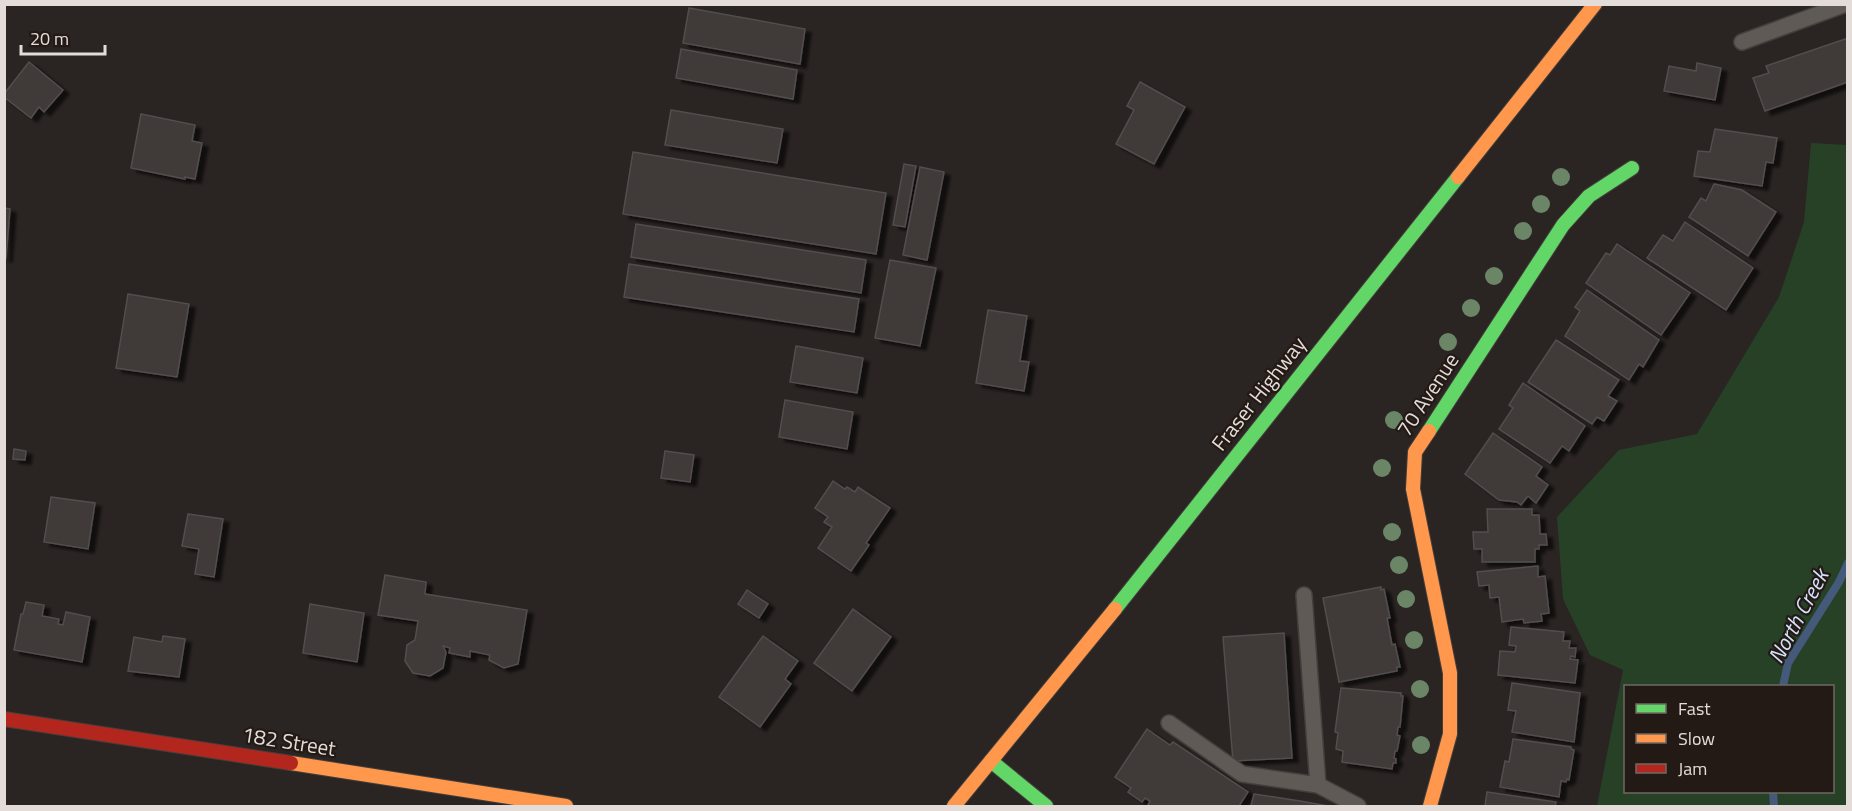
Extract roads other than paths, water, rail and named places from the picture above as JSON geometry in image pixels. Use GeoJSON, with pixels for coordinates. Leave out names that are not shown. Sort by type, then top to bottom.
{"type":"FeatureCollection","features":[{"type":"Feature","properties":{"kind":"street","name":"Fraser Highway"},"geometry":{"type":"LineString","coordinates":[[954,807],[1114,611],[1595,4]]}},
{"type":"Feature","properties":{"kind":"street","name":"70 Avenue"},"geometry":{"type":"LineString","coordinates":[[1430,807],[1450,734],[1450,673],[1413,489],[1414,452],[1563,225],[1589,196],[1632,168]]}},
{"type":"Feature","properties":{"kind":"street","name":"182 Street"},"geometry":{"type":"LineString","coordinates":[[4,719],[566,807]]}},
{"type":"Feature","properties":{"kind":"street"},"geometry":{"type":"LineString","coordinates":[[992,761],[1046,807]]}},
{"type":"Feature","properties":{"kind":"lane"},"geometry":{"type":"LineString","coordinates":[[1742,42],[1846,4]]}},
{"type":"Feature","properties":{"kind":"lane"},"geometry":{"type":"LineString","coordinates":[[1304,595],[1318,785]]}},
{"type":"Feature","properties":{"kind":"lane"},"geometry":{"type":"LineString","coordinates":[[1169,723],[1242,774],[1318,785],[1358,807]]}},
{"type":"Feature","properties":{"kind":"waterway","name":"North Creek"},"geometry":{"type":"LineString","coordinates":[[1783,685],[1788,663],[1839,582],[1848,563]]}},
{"type":"Feature","properties":{"kind":"waterway","name":"North Creek"},"geometry":{"type":"LineString","coordinates":[[1773,793],[1774,806]]}}]}
